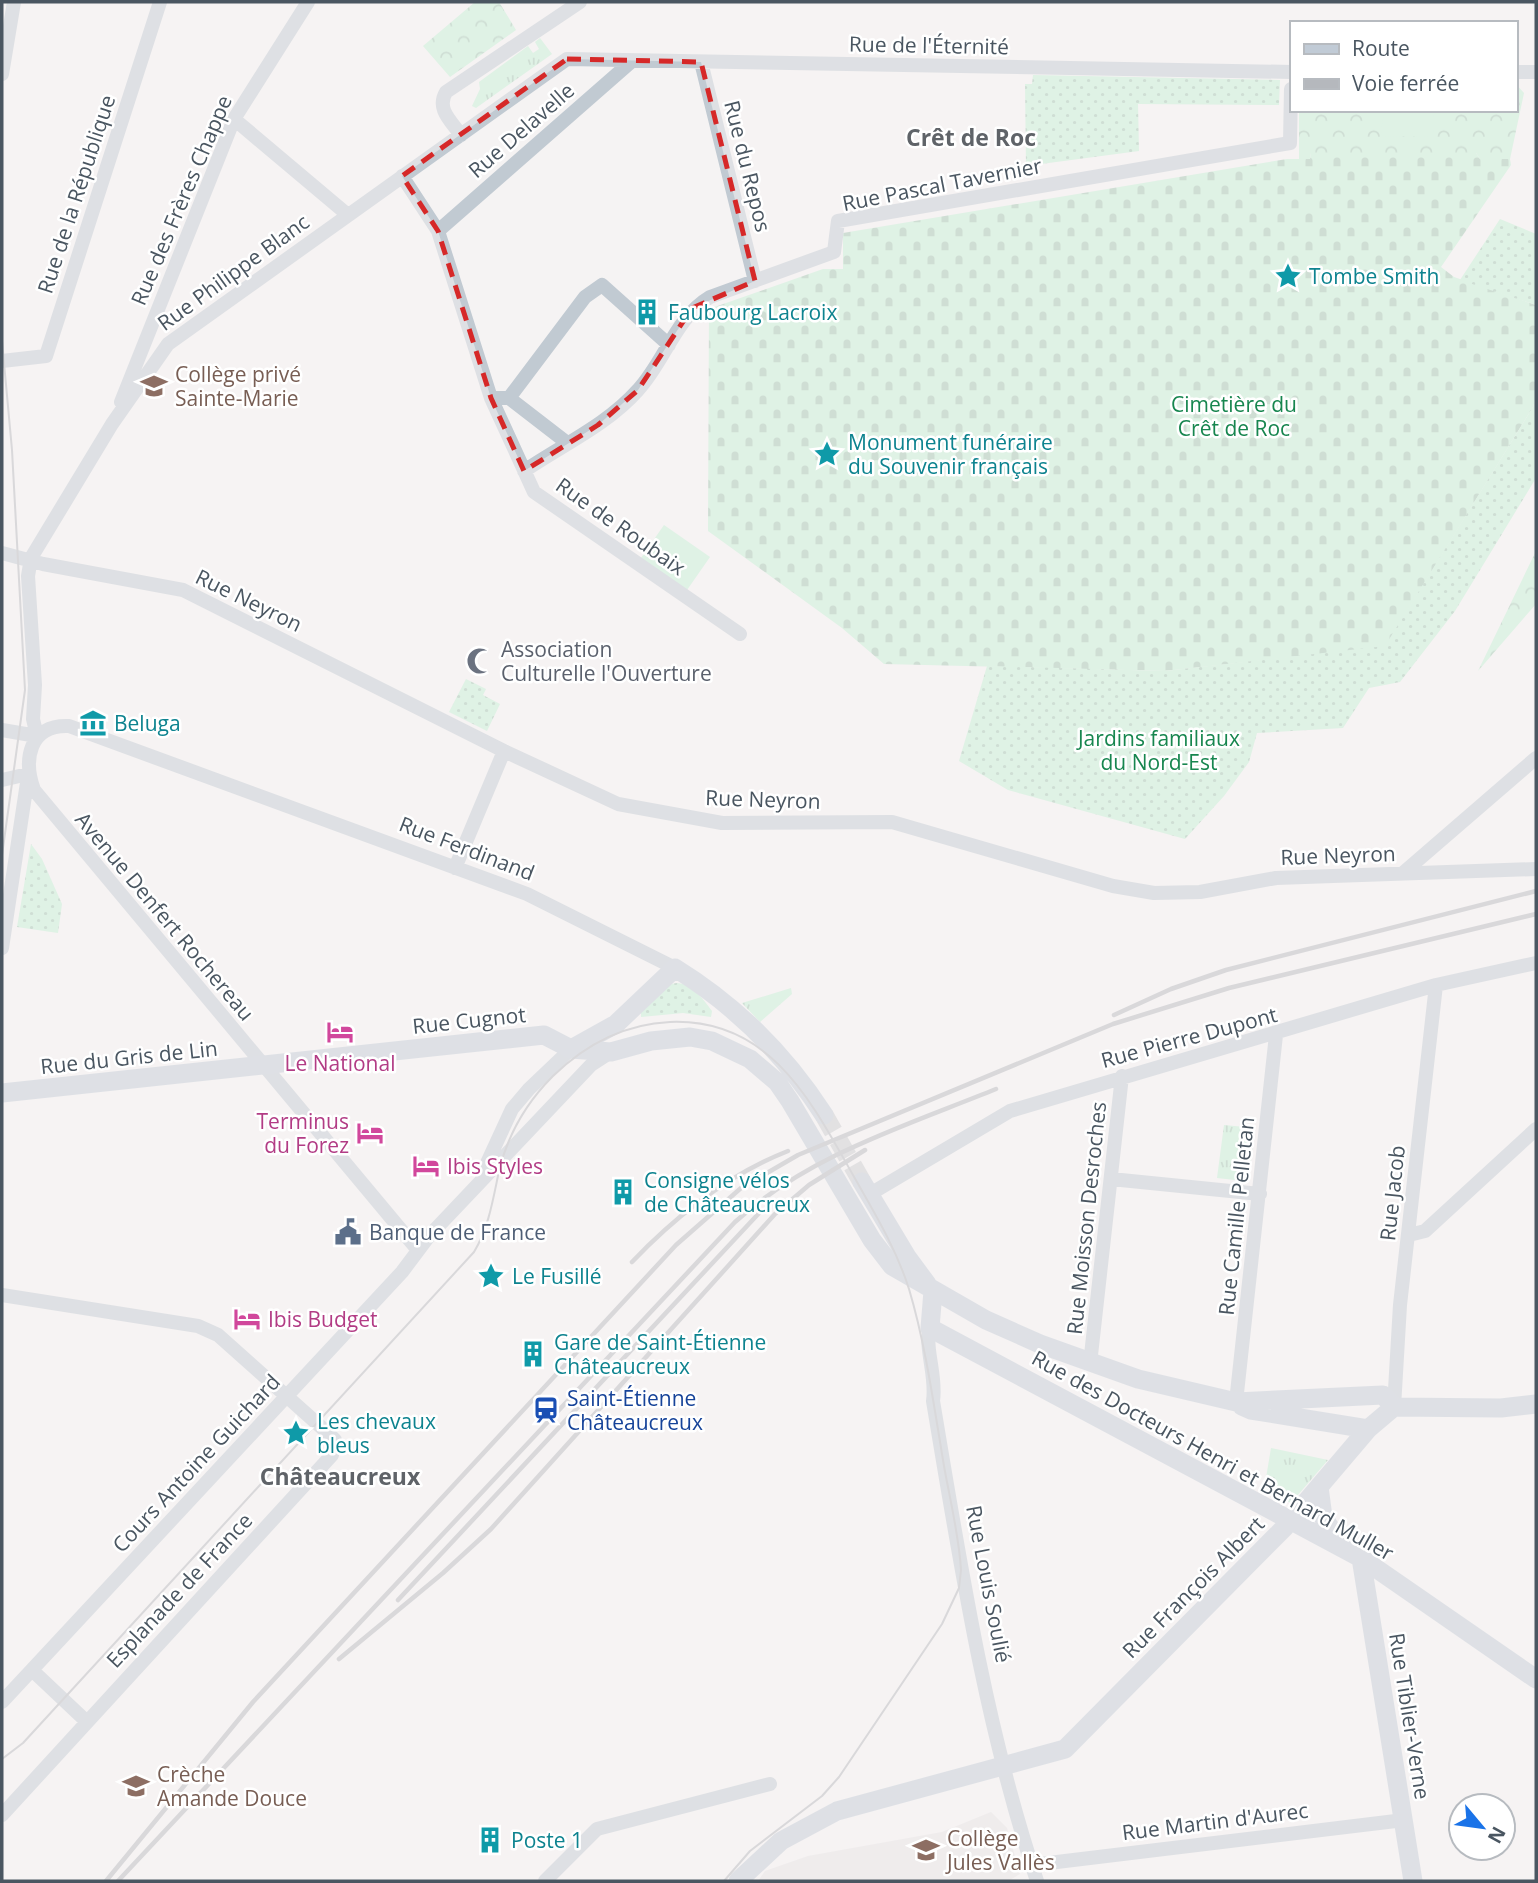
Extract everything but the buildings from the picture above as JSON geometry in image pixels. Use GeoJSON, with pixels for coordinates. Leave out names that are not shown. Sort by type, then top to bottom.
{"type":"FeatureCollection","features":[{"type":"Feature","properties":{"kind":"main road","name":"Rue Ferdinand"},"geometry":{"type":"LineString","coordinates":[[675,968],[719,1000],[784,1060],[824,1115]]}},
{"type":"Feature","properties":{"kind":"main road"},"geometry":{"type":"LineString","coordinates":[[571,1049],[616,1024],[675,968]]}},
{"type":"Feature","properties":{"kind":"main road","name":"Rue Cugnot"},"geometry":{"type":"LineString","coordinates":[[262,1065],[544,1035],[571,1049],[611,1052],[671,1037],[712,1041],[732,1048],[771,1077],[808,1128],[859,1189],[933,1291]]}},
{"type":"Feature","properties":{"kind":"main road","name":"Rue du Gris de Lin"},"geometry":{"type":"LineString","coordinates":[[2,1093],[262,1065]]}},
{"type":"Feature","properties":{"kind":"main road"},"geometry":{"type":"LineString","coordinates":[[933,1291],[997,1325],[1090,1364],[1236,1402],[1251,1410],[1368,1429]]}},
{"type":"Feature","properties":{"kind":"main road","name":"Rue Louis Soulié"},"geometry":{"type":"LineString","coordinates":[[930,1328],[933,1291]]}},
{"type":"Feature","properties":{"kind":"main road","name":"Rue des Docteurs Henri et Bernard Muller"},"geometry":{"type":"LineString","coordinates":[[930,1328],[1344,1548],[1536,1679]]}},
{"type":"Feature","properties":{"kind":"main road"},"geometry":{"type":"LineString","coordinates":[[1236,1402],[1383,1395],[1394,1407],[1501,1408],[1536,1404]]}},
{"type":"Feature","properties":{"kind":"main road","name":"Rue François Albert"},"geometry":{"type":"LineString","coordinates":[[738,1881],[781,1841],[837,1811],[1065,1749],[1292,1519],[1368,1429],[1394,1407]]}},
{"type":"Feature","properties":{"kind":"main road"},"geometry":{"type":"LineString","coordinates":[[1319,1487],[1323,1517],[1344,1548]]}},
{"type":"Feature","properties":{"kind":"main road","name":"Rue Tiblier-Verne"},"geometry":{"type":"LineString","coordinates":[[1361,1558],[1413,1881]]}},
{"type":"Feature","properties":{"kind":"street"},"geometry":{"type":"LineString","coordinates":[[2,74],[14,2]]}},
{"type":"Feature","properties":{"kind":"street","name":"Rue de la République"},"geometry":{"type":"LineString","coordinates":[[2,361],[46,356],[160,2]]}},
{"type":"Feature","properties":{"kind":"street","name":"Rue des Frères Chappe"},"geometry":{"type":"LineString","coordinates":[[112,424],[234,119],[308,2]]}},
{"type":"Feature","properties":{"kind":"street"},"geometry":{"type":"LineString","coordinates":[[461,135],[443,110],[442,101],[446,92],[580,2]]}},
{"type":"Feature","properties":{"kind":"street","name":"Rue Philippe Blanc"},"geometry":{"type":"LineString","coordinates":[[112,424],[168,344],[567,59]]}},
{"type":"Feature","properties":{"kind":"street","name":"Rue de l'Éternité"},"geometry":{"type":"LineString","coordinates":[[567,59],[1290,72]]}},
{"type":"Feature","properties":{"kind":"street","name":"Rue Delavelle"},"geometry":{"type":"LineString","coordinates":[[438,231],[632,61]]}},
{"type":"Feature","properties":{"kind":"street","name":"Rue du Repos"},"geometry":{"type":"LineString","coordinates":[[701,62],[755,281]]}},
{"type":"Feature","properties":{"kind":"street"},"geometry":{"type":"LineString","coordinates":[[1517,72],[1536,72]]}},
{"type":"Feature","properties":{"kind":"street","name":"Rue Pascal Tavernier"},"geometry":{"type":"LineString","coordinates":[[524,471],[566,442],[598,425],[638,390],[692,308],[710,297],[834,252],[838,221],[1290,143],[1291,112]]}},
{"type":"Feature","properties":{"kind":"street"},"geometry":{"type":"LineString","coordinates":[[234,119],[348,215]]}},
{"type":"Feature","properties":{"kind":"street","name":"Rue de Roubaix"},"geometry":{"type":"LineString","coordinates":[[402,176],[438,231],[491,398],[534,492],[740,634]]}},
{"type":"Feature","properties":{"kind":"street"},"geometry":{"type":"LineString","coordinates":[[509,398],[585,297],[602,285],[669,345]]}},
{"type":"Feature","properties":{"kind":"street"},"geometry":{"type":"LineString","coordinates":[[491,398],[509,398],[517,407],[566,442]]}},
{"type":"Feature","properties":{"kind":"street"},"geometry":{"type":"LineString","coordinates":[[2,948],[28,774],[27,757],[37,736],[33,719],[35,685],[28,576],[32,558],[112,424]]}},
{"type":"Feature","properties":{"kind":"street","name":"Rue Neyron"},"geometry":{"type":"LineString","coordinates":[[2,553],[32,558],[43,564],[183,590],[504,751],[618,804],[722,823],[892,822],[1113,886],[1154,893],[1200,892],[1276,878],[1536,869]]}},
{"type":"Feature","properties":{"kind":"street","name":"Rue Ferdinand"},"geometry":{"type":"LineString","coordinates":[[37,736],[47,729],[69,726],[527,894],[675,968]]}},
{"type":"Feature","properties":{"kind":"street"},"geometry":{"type":"LineString","coordinates":[[2,730],[37,736]]}},
{"type":"Feature","properties":{"kind":"street"},"geometry":{"type":"LineString","coordinates":[[455,868],[504,751]]}},
{"type":"Feature","properties":{"kind":"street"},"geometry":{"type":"LineString","coordinates":[[1403,873],[1536,758]]}},
{"type":"Feature","properties":{"kind":"street"},"geometry":{"type":"LineString","coordinates":[[2,780],[28,774]]}},
{"type":"Feature","properties":{"kind":"street","name":"Avenue Denfert Rochereau"},"geometry":{"type":"LineString","coordinates":[[28,774],[34,790],[417,1249]]}},
{"type":"Feature","properties":{"kind":"street","name":"Rue Pierre Dupont"},"geometry":{"type":"LineString","coordinates":[[859,1189],[1010,1111],[1122,1076],[1276,1035],[1436,985],[1536,963]]}},
{"type":"Feature","properties":{"kind":"street","name":"Rue Jacob"},"geometry":{"type":"LineString","coordinates":[[1394,1407],[1400,1305],[1436,985]]}},
{"type":"Feature","properties":{"kind":"street","name":"Rue Camille Pelletan"},"geometry":{"type":"LineString","coordinates":[[1236,1402],[1276,1035]]}},
{"type":"Feature","properties":{"kind":"street"},"geometry":{"type":"LineString","coordinates":[[476,1186],[512,1109],[529,1088],[571,1049]]}},
{"type":"Feature","properties":{"kind":"street","name":"Cours Antoine Guichard"},"geometry":{"type":"LineString","coordinates":[[2,1702],[402,1272],[417,1249],[476,1186],[591,1065],[611,1052]]}},
{"type":"Feature","properties":{"kind":"street","name":"Rue Moisson Desroches"},"geometry":{"type":"LineString","coordinates":[[1090,1364],[1122,1076]]}},
{"type":"Feature","properties":{"kind":"street"},"geometry":{"type":"LineString","coordinates":[[1409,1236],[1425,1231],[1536,1129]]}},
{"type":"Feature","properties":{"kind":"street"},"geometry":{"type":"LineString","coordinates":[[1111,1179],[1260,1194]]}},
{"type":"Feature","properties":{"kind":"street"},"geometry":{"type":"LineString","coordinates":[[2,1295],[198,1326],[218,1335],[286,1395]]}},
{"type":"Feature","properties":{"kind":"street","name":"Rue Louis Soulié"},"geometry":{"type":"LineString","coordinates":[[930,1328],[928,1337],[936,1382],[933,1401],[968,1602],[1003,1767],[1037,1881]]}},
{"type":"Feature","properties":{"kind":"street","name":"Esplanade de France"},"geometry":{"type":"LineString","coordinates":[[2,1815],[332,1455],[335,1440],[286,1395]]}},
{"type":"Feature","properties":{"kind":"street"},"geometry":{"type":"LineString","coordinates":[[33,1671],[86,1721]]}},
{"type":"Feature","properties":{"kind":"street"},"geometry":{"type":"LineString","coordinates":[[545,1881],[597,1829],[770,1784]]}},
{"type":"Feature","properties":{"kind":"street","name":"Rue Martin d'Aurec"},"geometry":{"type":"LineString","coordinates":[[1032,1865],[1404,1820]]}},
{"type":"Feature","properties":{"kind":"highlighted area"},"geometry":{"type":"Polygon","coordinates":[[[567,59],[701,62],[755,281],[692,308],[638,390],[598,425],[524,471],[491,398],[438,231],[402,176],[567,59]]]}},
{"type":"Feature","properties":{"kind":"shaded area","name":"Collège Jules Vallès"},"geometry":{"type":"Polygon","coordinates":[[[991,1812],[1007,1828],[1020,1874],[1008,1881],[758,1881],[765,1871],[808,1856],[942,1832],[991,1812]]]}},
{"type":"Feature","properties":{"kind":"green space"},"geometry":{"type":"Polygon","coordinates":[[[475,2],[499,2],[516,30],[450,77],[423,46],[475,2]]]}},
{"type":"Feature","properties":{"kind":"green space"},"geometry":{"type":"Polygon","coordinates":[[[540,38],[552,54],[476,108],[472,106],[480,89],[479,82],[528,46],[533,53],[539,49],[535,42],[540,38]]]}},
{"type":"Feature","properties":{"kind":"green space"},"geometry":{"type":"Polygon","coordinates":[[[1033,75],[1280,80],[1279,105],[1138,104],[1139,151],[1026,166],[1025,84],[1032,84],[1033,75]]]}},
{"type":"Feature","properties":{"kind":"green space"},"geometry":{"type":"Polygon","coordinates":[[[1517,85],[1524,93],[1510,159],[1480,159],[1476,153],[1311,153],[1310,159],[1299,159],[1299,112],[1517,112],[1517,85]]]}},
{"type":"Feature","properties":{"kind":"green space"},"geometry":{"type":"Polygon","coordinates":[[[1384,112],[1434,114],[1433,133],[1429,137],[1384,136],[1381,133],[1384,112]]]}},
{"type":"Feature","properties":{"kind":"green space","name":"Cimetière du Crêt de Roc"},"geometry":{"type":"Polygon","coordinates":[[[1311,153],[1476,153],[1480,159],[1510,159],[1511,165],[1441,267],[1454,277],[1536,305],[1536,397],[1533,407],[1385,647],[1165,671],[884,664],[842,628],[708,531],[709,309],[823,269],[843,269],[843,233],[1287,159],[1310,159],[1311,153]]]}},
{"type":"Feature","properties":{"kind":"green space"},"geometry":{"type":"Polygon","coordinates":[[[1500,219],[1536,234],[1536,305],[1460,280],[1500,219]]]}},
{"type":"Feature","properties":{"kind":"green space","name":"Jardins familiaux du Nord-Est"},"geometry":{"type":"Polygon","coordinates":[[[1536,397],[1536,478],[1455,611],[1400,682],[1369,688],[1343,728],[1257,733],[1249,762],[1224,796],[1185,839],[1008,790],[959,761],[987,666],[1165,671],[1385,646],[1533,407],[1536,397]]]}},
{"type":"Feature","properties":{"kind":"green space"},"geometry":{"type":"Polygon","coordinates":[[[664,525],[710,557],[687,590],[641,558],[664,525]]]}},
{"type":"Feature","properties":{"kind":"green space"},"geometry":{"type":"Polygon","coordinates":[[[1536,551],[1536,604],[1478,671],[1536,551]]]}},
{"type":"Feature","properties":{"kind":"green space"},"geometry":{"type":"Polygon","coordinates":[[[466,679],[486,689],[483,695],[500,704],[487,731],[449,712],[466,679]]]}},
{"type":"Feature","properties":{"kind":"green space"},"geometry":{"type":"Polygon","coordinates":[[[31,844],[42,859],[62,904],[58,933],[17,927],[31,844]]]}},
{"type":"Feature","properties":{"kind":"green space"},"geometry":{"type":"Polygon","coordinates":[[[676,983],[697,992],[712,1011],[711,1017],[683,1013],[641,1017],[641,1012],[668,985],[676,983]]]}},
{"type":"Feature","properties":{"kind":"green space"},"geometry":{"type":"Polygon","coordinates":[[[791,988],[792,994],[760,1022],[742,1003],[791,988]]]}},
{"type":"Feature","properties":{"kind":"green space"},"geometry":{"type":"Polygon","coordinates":[[[1224,1125],[1255,1128],[1249,1177],[1244,1181],[1217,1178],[1224,1125]]]}},
{"type":"Feature","properties":{"kind":"green space"},"geometry":{"type":"Polygon","coordinates":[[[1271,1448],[1328,1460],[1291,1503],[1264,1490],[1271,1448]]]}},
{"type":"Feature","properties":{"kind":"tunnel"},"geometry":{"type":"LineString","coordinates":[[824,1115],[862,1182]]}},
{"type":"Feature","properties":{"kind":"tram line"},"geometry":{"type":"LineString","coordinates":[[2,341],[12,450],[25,690],[2,855]]}},
{"type":"Feature","properties":{"kind":"tram line"},"geometry":{"type":"LineString","coordinates":[[2,1759],[23,1743],[474,1252],[487,1223],[503,1157],[513,1132],[526,1108],[553,1076],[592,1046],[622,1032],[670,1022],[705,1024],[735,1034],[761,1049],[783,1069],[821,1119],[891,1245],[904,1274],[920,1332],[961,1570],[959,1588],[942,1624],[839,1777],[822,1796],[750,1851],[724,1881]]}},
{"type":"Feature","properties":{"kind":"railway"},"geometry":{"type":"LineString","coordinates":[[1114,1015],[1171,989],[1226,970],[1536,891]]}},
{"type":"Feature","properties":{"kind":"railway"},"geometry":{"type":"LineString","coordinates":[[106,1881],[253,1702],[676,1245],[741,1188],[798,1155],[1113,1024],[1229,988],[1536,914]]}},
{"type":"Feature","properties":{"kind":"railway"},"geometry":{"type":"LineString","coordinates":[[118,1881],[735,1222],[794,1178],[826,1160],[996,1089]]}},
{"type":"Feature","properties":{"kind":"railway"},"geometry":{"type":"LineString","coordinates":[[339,1659],[443,1573],[491,1529],[775,1214],[809,1185],[865,1150]]}},
{"type":"Feature","properties":{"kind":"railway"},"geometry":{"type":"LineString","coordinates":[[632,1262],[667,1228],[704,1198],[744,1172],[788,1151]]}},
{"type":"Feature","properties":{"kind":"railway"},"geometry":{"type":"LineString","coordinates":[[398,1600],[761,1211]]}},
{"type":"Feature","properties":{"kind":"place","name":"Tombe Smith"},"geometry":{"type":"Point","coordinates":[1288,276]}},
{"type":"Feature","properties":{"kind":"place","name":"Faubourg Lacroix"},"geometry":{"type":"Point","coordinates":[647,312]}},
{"type":"Feature","properties":{"kind":"place","name":"Collège privé Sainte-Marie"},"geometry":{"type":"Point","coordinates":[154,386]}},
{"type":"Feature","properties":{"kind":"place","name":"Monument funéraire du Souvenir français"},"geometry":{"type":"Point","coordinates":[827,454]}},
{"type":"Feature","properties":{"kind":"place","name":"Association Culturelle l'Ouverture"},"geometry":{"type":"Point","coordinates":[480,661]}},
{"type":"Feature","properties":{"kind":"place","name":"Beluga"},"geometry":{"type":"Point","coordinates":[93,723]}},
{"type":"Feature","properties":{"kind":"place","name":"Le National"},"geometry":{"type":"Point","coordinates":[340,1032]}},
{"type":"Feature","properties":{"kind":"place","name":"Terminus du Forez"},"geometry":{"type":"Point","coordinates":[370,1133]}},
{"type":"Feature","properties":{"kind":"place","name":"Ibis Styles"},"geometry":{"type":"Point","coordinates":[426,1166]}},
{"type":"Feature","properties":{"kind":"place","name":"Consigne vélos de Châteaucreux"},"geometry":{"type":"Point","coordinates":[623,1192]}},
{"type":"Feature","properties":{"kind":"place","name":"Banque de France"},"geometry":{"type":"Point","coordinates":[348,1232]}},
{"type":"Feature","properties":{"kind":"place","name":"Le Fusillé"},"geometry":{"type":"Point","coordinates":[491,1276]}},
{"type":"Feature","properties":{"kind":"place","name":"Ibis Budget"},"geometry":{"type":"Point","coordinates":[247,1319]}},
{"type":"Feature","properties":{"kind":"place","name":"Gare de Saint-Étienne Châteaucreux"},"geometry":{"type":"Point","coordinates":[533,1354]}},
{"type":"Feature","properties":{"kind":"place","name":"Saint-Étienne Châteaucreux"},"geometry":{"type":"Point","coordinates":[546,1410]}},
{"type":"Feature","properties":{"kind":"place","name":"Les chevaux bleus"},"geometry":{"type":"Point","coordinates":[296,1433]}},
{"type":"Feature","properties":{"kind":"place","name":"Crèche Amande Douce"},"geometry":{"type":"Point","coordinates":[136,1786]}},
{"type":"Feature","properties":{"kind":"place","name":"Poste 1"},"geometry":{"type":"Point","coordinates":[490,1840]}},
{"type":"Feature","properties":{"kind":"place","name":"Collège Jules Vallès"},"geometry":{"type":"Point","coordinates":[926,1850]}},
{"type":"Feature","properties":{"kind":"district","name":"Crêt de Roc"},"geometry":{"type":"Point","coordinates":[971,137]}},
{"type":"Feature","properties":{"kind":"district","name":"Châteaucreux"},"geometry":{"type":"Point","coordinates":[340,1476]}}]}
